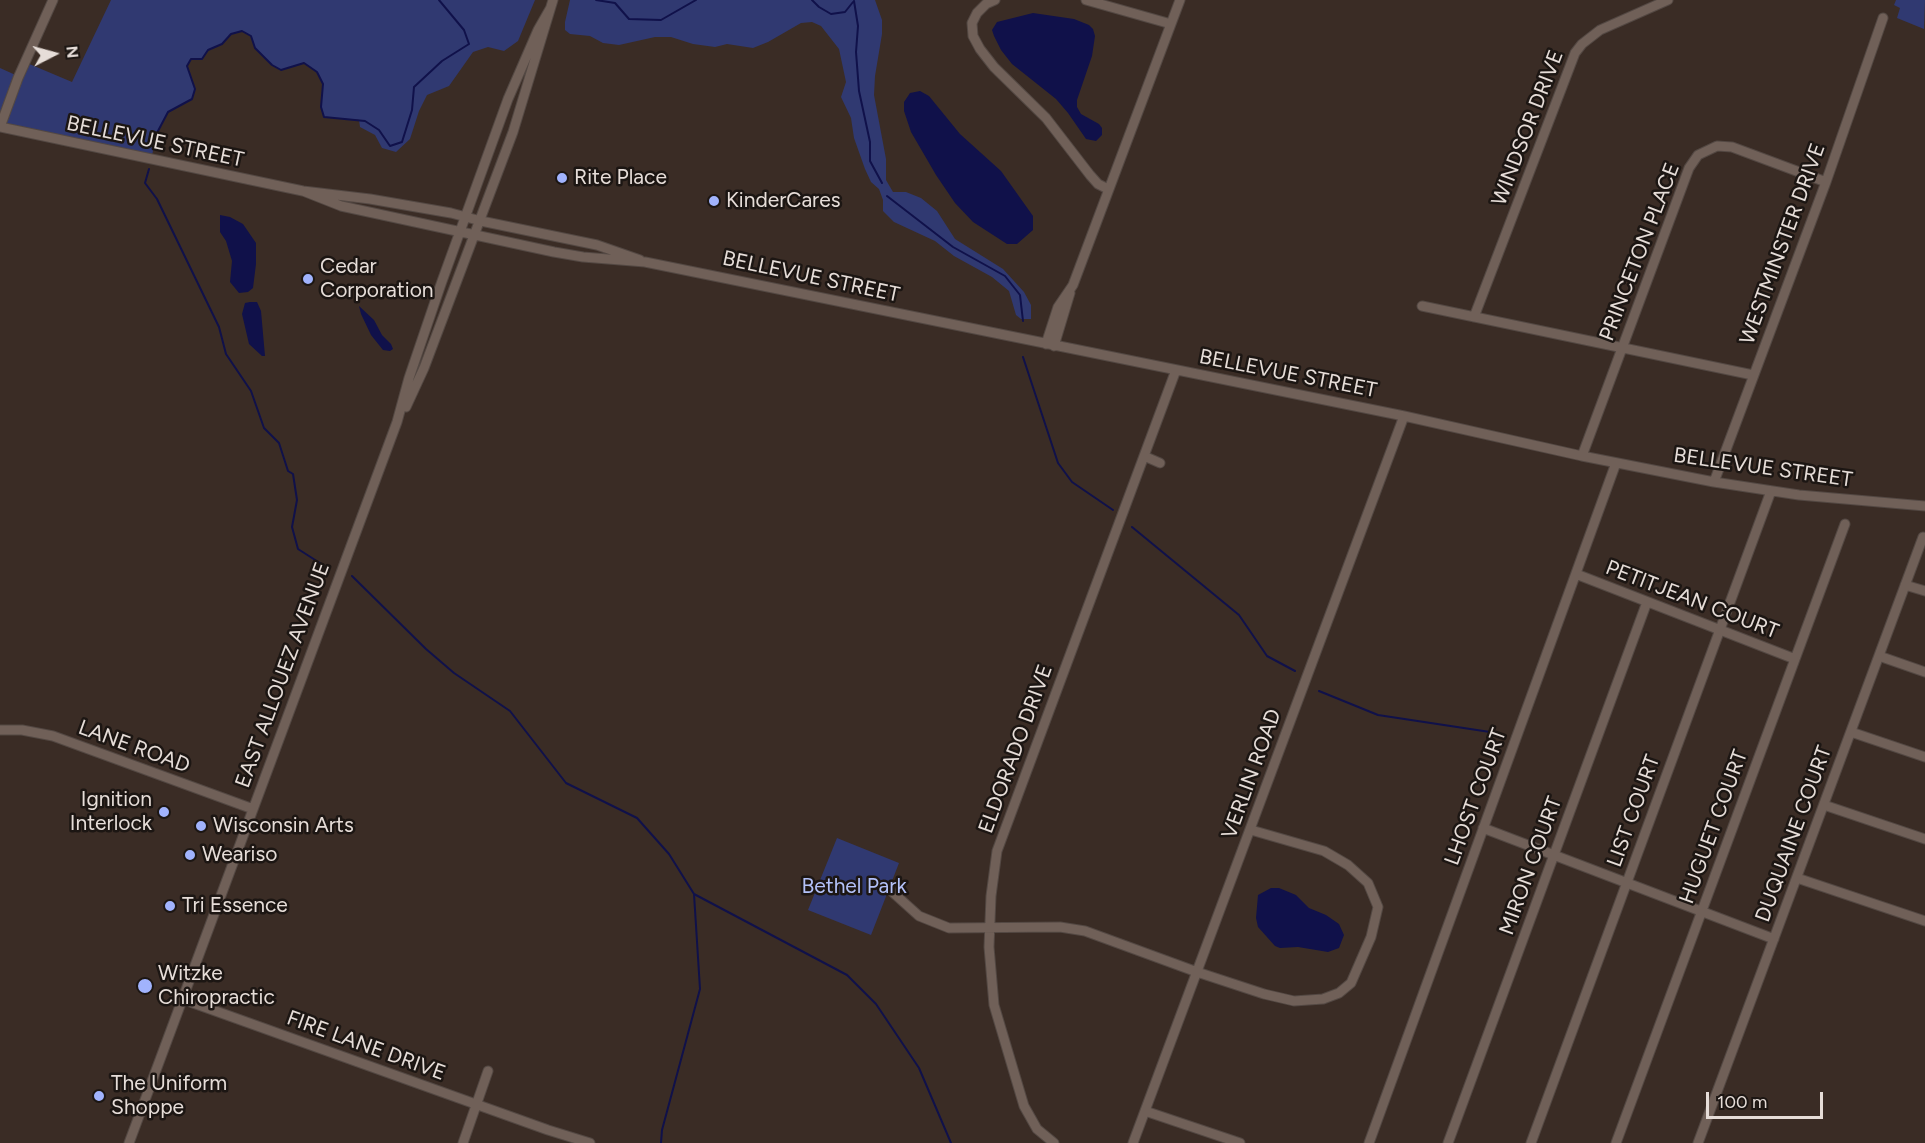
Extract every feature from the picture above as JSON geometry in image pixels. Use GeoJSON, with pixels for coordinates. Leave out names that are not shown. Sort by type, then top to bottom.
{"type":"FeatureCollection","features":[{"type":"Feature","properties":{"kind":"street"},"geometry":{"type":"LineString","coordinates":[[0,127],[18,78],[53,0]]}},
{"type":"Feature","properties":{"kind":"street"},"geometry":{"type":"LineString","coordinates":[[995,0],[986,4],[977,13],[972,24],[973,36],[980,49],[994,67],[1046,118],[1098,184],[1108,189]]}},
{"type":"Feature","properties":{"kind":"street"},"geometry":{"type":"LineString","coordinates":[[1086,0],[1171,24]]}},
{"type":"Feature","properties":{"kind":"street"},"geometry":{"type":"LineString","coordinates":[[1050,345],[1058,307],[1073,285],[1180,0]]}},
{"type":"Feature","properties":{"kind":"street","name":"WINDSOR DRIVE"},"geometry":{"type":"LineString","coordinates":[[1474,317],[1575,53],[1590,36],[1600,30],[1668,0]]}},
{"type":"Feature","properties":{"kind":"street","name":"EAST ALLOUEZ AVENUE"},"geometry":{"type":"LineString","coordinates":[[398,422],[409,378],[508,99],[551,4]]}},
{"type":"Feature","properties":{"kind":"street","name":"EAST ALLOUEZ AVENUE"},"geometry":{"type":"LineString","coordinates":[[129,1143],[398,422],[424,368],[481,221],[526,94],[551,4]]}},
{"type":"Feature","properties":{"kind":"street","name":"WESTMINSTER DRIVE"},"geometry":{"type":"LineString","coordinates":[[1714,482],[1826,182],[1883,18]]}},
{"type":"Feature","properties":{"kind":"street","name":"BELLEVUE STREET"},"geometry":{"type":"LineString","coordinates":[[0,127],[303,191],[370,199],[465,217],[597,245],[626,253],[645,262]]}},
{"type":"Feature","properties":{"kind":"street","name":"PRINCETON PLACE"},"geometry":{"type":"LineString","coordinates":[[1581,456],[1689,168],[1702,152],[1717,146],[1732,147],[1826,182]]}},
{"type":"Feature","properties":{"kind":"street","name":"BELLEVUE STREET"},"geometry":{"type":"LineString","coordinates":[[303,191],[341,206],[475,235],[583,257],[645,262],[1404,416],[1616,463],[1798,495],[1925,506]]}},
{"type":"Feature","properties":{"kind":"street"},"geometry":{"type":"LineString","coordinates":[[1422,306],[1754,375]]}},
{"type":"Feature","properties":{"kind":"street","name":"ELDORADO DRIVE"},"geometry":{"type":"LineString","coordinates":[[1054,1143],[1037,1130],[1024,1106],[994,1005],[989,947],[991,896],[997,851],[1176,370]]}},
{"type":"Feature","properties":{"kind":"street","name":"VERLIN ROAD"},"geometry":{"type":"LineString","coordinates":[[1132,1143],[1404,416]]}},
{"type":"Feature","properties":{"kind":"street"},"geometry":{"type":"LineString","coordinates":[[1144,456],[1160,464]]}},
{"type":"Feature","properties":{"kind":"street","name":"LHOST COURT"},"geometry":{"type":"LineString","coordinates":[[1369,1143],[1616,463]]}},
{"type":"Feature","properties":{"kind":"street","name":"LIST COURT"},"geometry":{"type":"LineString","coordinates":[[1531,1143],[1771,491]]}},
{"type":"Feature","properties":{"kind":"street","name":"HUGUET COURT"},"geometry":{"type":"LineString","coordinates":[[1616,1143],[1845,524]]}},
{"type":"Feature","properties":{"kind":"street","name":"DUQUAINE COURT"},"geometry":{"type":"LineString","coordinates":[[1698,1143],[1923,537]]}},
{"type":"Feature","properties":{"kind":"street","name":"PETITJEAN COURT"},"geometry":{"type":"LineString","coordinates":[[1576,574],[1795,659]]}},
{"type":"Feature","properties":{"kind":"street"},"geometry":{"type":"LineString","coordinates":[[1905,585],[1925,591]]}},
{"type":"Feature","properties":{"kind":"street","name":"MIRON COURT"},"geometry":{"type":"LineString","coordinates":[[1448,1143],[1647,602]]}},
{"type":"Feature","properties":{"kind":"street"},"geometry":{"type":"LineString","coordinates":[[1879,656],[1925,672]]}},
{"type":"Feature","properties":{"kind":"street","name":"LANE ROAD"},"geometry":{"type":"LineString","coordinates":[[0,730],[22,730],[53,736],[253,809]]}},
{"type":"Feature","properties":{"kind":"street"},"geometry":{"type":"LineString","coordinates":[[1851,732],[1925,756]]}},
{"type":"Feature","properties":{"kind":"street"},"geometry":{"type":"LineString","coordinates":[[1824,805],[1925,839]]}},
{"type":"Feature","properties":{"kind":"street"},"geometry":{"type":"LineString","coordinates":[[1483,828],[1774,939]]}},
{"type":"Feature","properties":{"kind":"street"},"geometry":{"type":"LineString","coordinates":[[889,889],[919,916],[949,928],[1060,927],[1085,931],[1244,988],[1294,1001],[1323,999],[1339,993],[1351,983],[1365,952],[1378,907],[1368,883],[1348,865],[1324,851],[1251,830]]}},
{"type":"Feature","properties":{"kind":"street"},"geometry":{"type":"LineString","coordinates":[[1797,878],[1925,921]]}},
{"type":"Feature","properties":{"kind":"street","name":"FIRE LANE DRIVE"},"geometry":{"type":"LineString","coordinates":[[182,999],[590,1143]]}},
{"type":"Feature","properties":{"kind":"street"},"geometry":{"type":"LineString","coordinates":[[463,1143],[488,1071]]}},
{"type":"Feature","properties":{"kind":"street"},"geometry":{"type":"LineString","coordinates":[[1145,1110],[1239,1143]]}},
{"type":"Feature","properties":{"kind":"green space"},"geometry":{"type":"Polygon","coordinates":[[[111,0],[535,0],[518,41],[504,51],[488,47],[473,52],[449,86],[427,95],[410,139],[396,152],[382,148],[375,135],[360,127],[359,120],[324,117],[321,107],[323,84],[317,72],[304,63],[281,70],[272,65],[255,48],[251,36],[242,31],[231,34],[222,44],[208,50],[202,59],[191,60],[187,66],[195,89],[192,99],[168,112],[158,131],[152,155],[0,122],[0,68],[20,77],[27,63],[72,82],[111,0]]]}},
{"type":"Feature","properties":{"kind":"green space"},"geometry":{"type":"Polygon","coordinates":[[[570,0],[875,0],[882,20],[882,34],[874,95],[886,159],[886,180],[893,192],[906,192],[921,198],[937,211],[955,239],[1003,269],[1024,292],[1031,305],[1031,319],[1021,319],[1016,315],[1009,291],[992,277],[954,256],[935,241],[894,222],[883,211],[883,200],[879,189],[871,182],[865,169],[854,138],[851,118],[841,97],[846,82],[839,49],[821,26],[812,22],[801,23],[753,48],[727,44],[715,47],[693,44],[671,37],[655,37],[619,45],[603,43],[590,36],[570,34],[565,30],[570,0]]]}},
{"type":"Feature","properties":{"kind":"green space"},"geometry":{"type":"Polygon","coordinates":[[[1896,0],[1925,0],[1924,29],[1897,18],[1900,8],[1894,5],[1896,0]]]}},
{"type":"Feature","properties":{"kind":"green space","name":"Bethel Park"},"geometry":{"type":"Polygon","coordinates":[[[837,838],[899,863],[871,935],[808,910],[837,838]]]}},
{"type":"Feature","properties":{"kind":"shaded area"},"geometry":{"type":"Polygon","coordinates":[[[1033,13],[1074,19],[1093,29],[1095,36],[1092,56],[1077,100],[1077,107],[1081,114],[1102,128],[1102,135],[1096,141],[1086,139],[1056,99],[1012,64],[994,36],[992,30],[997,22],[1033,13]]]}},
{"type":"Feature","properties":{"kind":"shaded area"},"geometry":{"type":"Polygon","coordinates":[[[920,91],[929,96],[960,134],[1001,171],[1033,216],[1033,230],[1017,244],[1007,244],[973,222],[955,203],[936,175],[911,132],[904,111],[904,102],[910,93],[920,91]]]}},
{"type":"Feature","properties":{"kind":"shaded area"},"geometry":{"type":"Polygon","coordinates":[[[220,215],[243,224],[256,243],[253,288],[248,292],[239,293],[230,282],[232,261],[226,241],[220,232],[220,215]]]}},
{"type":"Feature","properties":{"kind":"shaded area"},"geometry":{"type":"Polygon","coordinates":[[[257,302],[261,311],[265,356],[249,344],[242,314],[245,303],[257,302]]]}},
{"type":"Feature","properties":{"kind":"shaded area"},"geometry":{"type":"Polygon","coordinates":[[[359,306],[374,320],[393,349],[383,350],[371,335],[359,306]]]}},
{"type":"Feature","properties":{"kind":"shaded area"},"geometry":{"type":"Polygon","coordinates":[[[1271,888],[1279,888],[1296,895],[1309,908],[1326,915],[1339,924],[1344,935],[1339,948],[1328,952],[1275,946],[1258,927],[1256,918],[1258,895],[1271,888]]]}},
{"type":"Feature","properties":{"kind":"waterway"},"geometry":{"type":"LineString","coordinates":[[154,149],[158,131],[168,112],[192,99],[195,89],[187,66],[191,59],[202,59],[208,50],[222,44],[231,34],[242,31],[251,36],[255,48],[272,65],[281,70],[304,63],[317,72],[323,84],[321,107],[324,117],[365,121],[379,130],[390,146],[402,142],[412,110],[414,87],[442,61],[469,44],[464,30],[439,0]]}},
{"type":"Feature","properties":{"kind":"waterway"},"geometry":{"type":"LineString","coordinates":[[596,0],[615,3],[629,19],[661,20],[696,0]]}},
{"type":"Feature","properties":{"kind":"waterway"},"geometry":{"type":"LineString","coordinates":[[812,0],[831,14],[845,12],[853,2]]}},
{"type":"Feature","properties":{"kind":"waterway"},"geometry":{"type":"LineString","coordinates":[[854,1],[858,26],[856,52],[859,91],[870,142],[870,161],[882,183]]}},
{"type":"Feature","properties":{"kind":"waterway"},"geometry":{"type":"LineString","coordinates":[[149,169],[145,183],[157,199],[219,327],[226,354],[251,391],[264,428],[279,443],[288,471],[293,474],[297,500],[292,527],[298,549],[323,565]]}},
{"type":"Feature","properties":{"kind":"waterway"},"geometry":{"type":"LineString","coordinates":[[887,196],[953,247],[1005,276],[1020,295],[1023,321]]}},
{"type":"Feature","properties":{"kind":"waterway"},"geometry":{"type":"LineString","coordinates":[[1023,357],[1058,463],[1072,482],[1113,510]]}},
{"type":"Feature","properties":{"kind":"waterway"},"geometry":{"type":"LineString","coordinates":[[1132,527],[1239,615],[1267,656],[1295,671]]}},
{"type":"Feature","properties":{"kind":"waterway"},"geometry":{"type":"LineString","coordinates":[[352,576],[426,649],[454,673],[510,711],[566,783],[637,818],[669,854],[694,894],[700,989],[662,1130],[661,1143]]}},
{"type":"Feature","properties":{"kind":"waterway"},"geometry":{"type":"LineString","coordinates":[[1319,691],[1378,715],[1490,732]]}},
{"type":"Feature","properties":{"kind":"waterway"},"geometry":{"type":"LineString","coordinates":[[694,894],[847,975],[876,1004],[919,1068],[951,1143]]}},
{"type":"Feature","properties":{"kind":"place","name":"Rite Place"},"geometry":{"type":"Point","coordinates":[562,178]}},
{"type":"Feature","properties":{"kind":"place","name":"KinderCares"},"geometry":{"type":"Point","coordinates":[714,201]}},
{"type":"Feature","properties":{"kind":"place","name":"Cedar Corporation"},"geometry":{"type":"Point","coordinates":[308,279]}},
{"type":"Feature","properties":{"kind":"place","name":"Ignition Interlock"},"geometry":{"type":"Point","coordinates":[164,812]}},
{"type":"Feature","properties":{"kind":"place","name":"Wisconsin Arts"},"geometry":{"type":"Point","coordinates":[201,826]}},
{"type":"Feature","properties":{"kind":"place","name":"Weariso"},"geometry":{"type":"Point","coordinates":[190,855]}},
{"type":"Feature","properties":{"kind":"place","name":"Tri Essence"},"geometry":{"type":"Point","coordinates":[170,906]}},
{"type":"Feature","properties":{"kind":"place","name":"Witzke Chiropractic"},"geometry":{"type":"Point","coordinates":[145,986]}},
{"type":"Feature","properties":{"kind":"place","name":"The Uniform Shoppe"},"geometry":{"type":"Point","coordinates":[99,1096]}}]}
